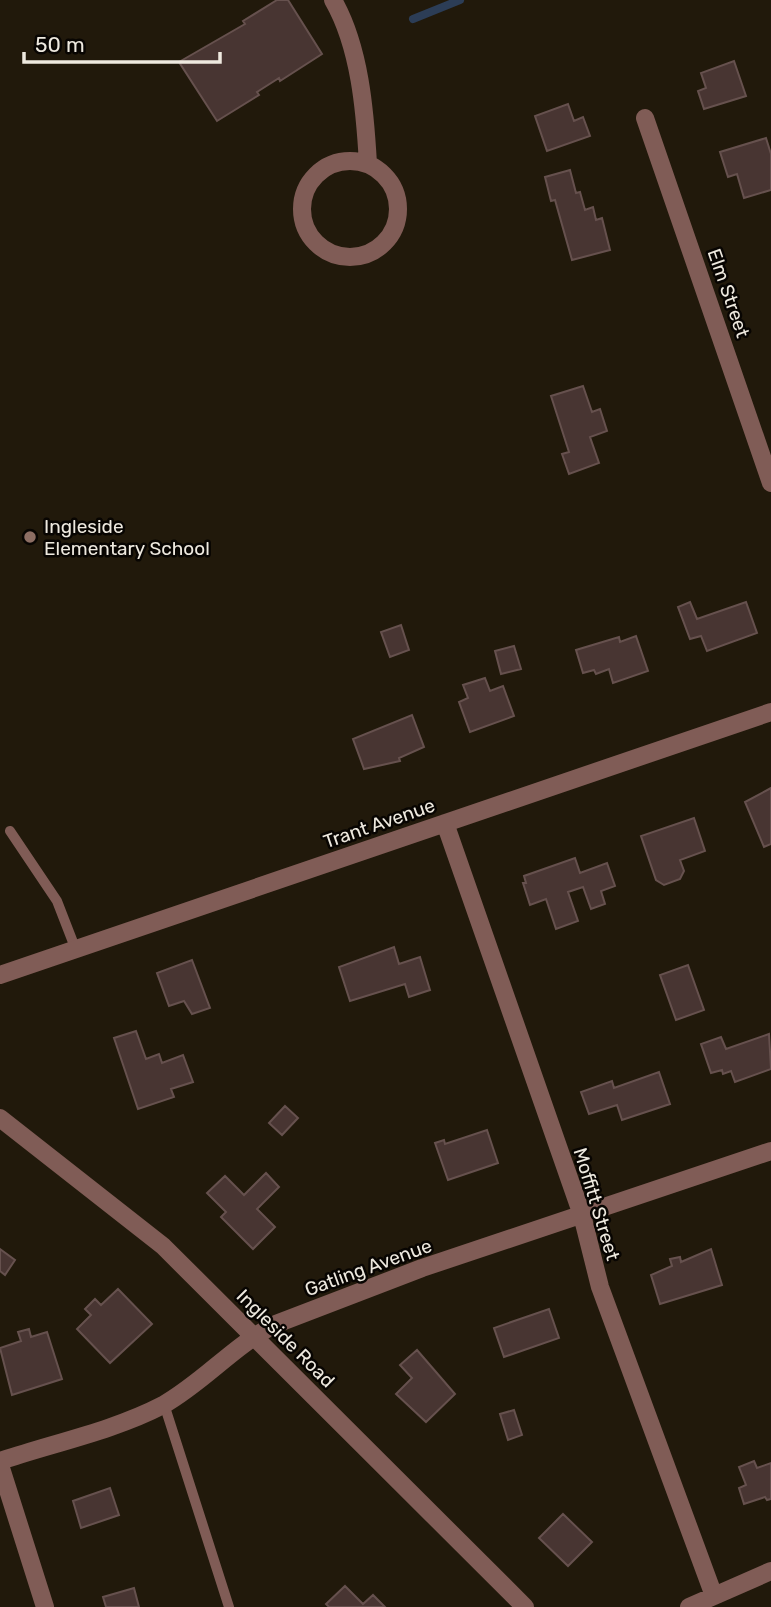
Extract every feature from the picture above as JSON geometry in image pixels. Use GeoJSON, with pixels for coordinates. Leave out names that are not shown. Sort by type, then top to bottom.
{"type":"FeatureCollection","features":[{"type":"Feature","properties":{"kind":"street"},"geometry":{"type":"LineString","coordinates":[[333,0],[349,39],[362,100],[368,164]]}},
{"type":"Feature","properties":{"kind":"street","name":"Elm Street"},"geometry":{"type":"LineString","coordinates":[[645,118],[771,483]]}},
{"type":"Feature","properties":{"kind":"street"},"geometry":{"type":"LineString","coordinates":[[349,161],[368,164],[386,176],[395,190],[399,210],[396,224],[390,236],[378,248],[363,256],[333,254],[318,246],[308,232],[303,216],[303,199],[310,184],[321,171],[349,161]]}},
{"type":"Feature","properties":{"kind":"street","name":"Trant Avenue"},"geometry":{"type":"LineString","coordinates":[[0,975],[771,712]]}},
{"type":"Feature","properties":{"kind":"street","name":"Moffitt Street"},"geometry":{"type":"LineString","coordinates":[[445,823],[582,1215],[600,1287],[714,1596]]}},
{"type":"Feature","properties":{"kind":"street","name":"Ingleside Road"},"geometry":{"type":"LineString","coordinates":[[0,1118],[163,1246],[525,1607]]}},
{"type":"Feature","properties":{"kind":"street","name":"Gatling Avenue"},"geometry":{"type":"LineString","coordinates":[[0,1463],[141,1415],[164,1404],[197,1383],[255,1335],[422,1268],[771,1151]]}},
{"type":"Feature","properties":{"kind":"street"},"geometry":{"type":"LineString","coordinates":[[0,1463],[45,1607]]}},
{"type":"Feature","properties":{"kind":"street"},"geometry":{"type":"LineString","coordinates":[[689,1607],[771,1571]]}},
{"type":"Feature","properties":{"kind":"lane"},"geometry":{"type":"LineString","coordinates":[[10,831],[57,901],[76,950]]}},
{"type":"Feature","properties":{"kind":"lane"},"geometry":{"type":"LineString","coordinates":[[164,1404],[229,1607]]}},
{"type":"Feature","properties":{"kind":"building"},"geometry":{"type":"Polygon","coordinates":[[[277,0],[288,0],[322,54],[280,81],[279,78],[257,92],[259,95],[217,121],[179,62],[245,24],[243,21],[277,0]]]}},
{"type":"Feature","properties":{"kind":"building"},"geometry":{"type":"Polygon","coordinates":[[[734,61],[746,96],[704,109],[698,91],[706,88],[701,73],[734,61]]]}},
{"type":"Feature","properties":{"kind":"building"},"geometry":{"type":"Polygon","coordinates":[[[568,104],[574,121],[583,117],[590,136],[547,151],[535,116],[568,104]]]}},
{"type":"Feature","properties":{"kind":"building"},"geometry":{"type":"Polygon","coordinates":[[[766,138],[771,154],[771,190],[744,198],[737,174],[728,177],[720,152],[766,138]]]}},
{"type":"Feature","properties":{"kind":"building"},"geometry":{"type":"Polygon","coordinates":[[[570,170],[576,193],[580,192],[585,210],[593,207],[596,220],[602,218],[610,250],[572,260],[555,200],[551,201],[545,177],[570,170]]]}},
{"type":"Feature","properties":{"kind":"building"},"geometry":{"type":"Polygon","coordinates":[[[583,386],[592,412],[600,409],[607,431],[590,437],[599,463],[569,474],[562,454],[569,452],[551,396],[583,386]]]}},
{"type":"Feature","properties":{"kind":"building"},"geometry":{"type":"Polygon","coordinates":[[[690,602],[697,619],[746,602],[757,633],[707,651],[701,636],[690,639],[678,607],[690,602]]]}},
{"type":"Feature","properties":{"kind":"building"},"geometry":{"type":"Polygon","coordinates":[[[401,625],[409,650],[390,657],[381,632],[401,625]]]}},
{"type":"Feature","properties":{"kind":"building"},"geometry":{"type":"Polygon","coordinates":[[[636,636],[648,671],[613,683],[609,669],[596,674],[594,670],[583,673],[576,650],[619,637],[620,642],[636,636]]]}},
{"type":"Feature","properties":{"kind":"building"},"geometry":{"type":"Polygon","coordinates":[[[514,646],[521,669],[501,674],[495,651],[514,646]]]}},
{"type":"Feature","properties":{"kind":"building"},"geometry":{"type":"Polygon","coordinates":[[[485,678],[490,691],[503,686],[514,716],[470,732],[459,702],[468,698],[463,685],[485,678]]]}},
{"type":"Feature","properties":{"kind":"building"},"geometry":{"type":"Polygon","coordinates":[[[412,715],[424,747],[399,758],[400,761],[364,769],[353,739],[412,715]]]}},
{"type":"Feature","properties":{"kind":"building"},"geometry":{"type":"Polygon","coordinates":[[[771,788],[771,844],[764,847],[745,802],[771,788]]]}},
{"type":"Feature","properties":{"kind":"building"},"geometry":{"type":"Polygon","coordinates":[[[694,818],[705,851],[680,860],[684,871],[680,879],[664,885],[656,880],[641,836],[694,818]]]}},
{"type":"Feature","properties":{"kind":"building"},"geometry":{"type":"Polygon","coordinates":[[[575,858],[580,873],[607,863],[615,886],[601,891],[605,904],[591,909],[583,887],[568,892],[578,921],[556,929],[546,899],[530,905],[523,883],[526,883],[524,876],[575,858]]]}},
{"type":"Feature","properties":{"kind":"building"},"geometry":{"type":"Polygon","coordinates":[[[394,947],[399,964],[420,957],[430,990],[409,997],[405,984],[350,1001],[339,967],[394,947]]]}},
{"type":"Feature","properties":{"kind":"building"},"geometry":{"type":"Polygon","coordinates":[[[192,960],[210,1008],[192,1014],[184,1001],[169,1006],[157,973],[192,960]]]}},
{"type":"Feature","properties":{"kind":"building"},"geometry":{"type":"Polygon","coordinates":[[[688,965],[704,1010],[676,1020],[660,975],[688,965]]]}},
{"type":"Feature","properties":{"kind":"building"},"geometry":{"type":"Polygon","coordinates":[[[136,1031],[146,1059],[159,1054],[162,1063],[183,1055],[193,1082],[171,1089],[174,1097],[138,1109],[114,1038],[136,1031]]]}},
{"type":"Feature","properties":{"kind":"building"},"geometry":{"type":"Polygon","coordinates":[[[769,1034],[771,1069],[735,1082],[731,1071],[723,1074],[722,1070],[711,1073],[701,1044],[721,1037],[726,1049],[769,1034]]]}},
{"type":"Feature","properties":{"kind":"building"},"geometry":{"type":"Polygon","coordinates":[[[659,1072],[670,1104],[622,1120],[617,1105],[589,1114],[581,1092],[612,1081],[614,1088],[659,1072]]]}},
{"type":"Feature","properties":{"kind":"building"},"geometry":{"type":"Polygon","coordinates":[[[285,1106],[298,1118],[282,1135],[269,1123],[285,1106]]]}},
{"type":"Feature","properties":{"kind":"building"},"geometry":{"type":"Polygon","coordinates":[[[487,1130],[498,1163],[448,1180],[435,1143],[444,1140],[445,1144],[487,1130]]]}},
{"type":"Feature","properties":{"kind":"building"},"geometry":{"type":"Polygon","coordinates":[[[266,1173],[279,1187],[257,1209],[275,1227],[253,1249],[221,1217],[226,1212],[207,1193],[225,1176],[244,1195],[266,1173]]]}},
{"type":"Feature","properties":{"kind":"building"},"geometry":{"type":"Polygon","coordinates":[[[0,1249],[15,1260],[5,1275],[0,1271],[0,1249]]]}},
{"type":"Feature","properties":{"kind":"building"},"geometry":{"type":"Polygon","coordinates":[[[711,1249],[722,1285],[660,1304],[651,1275],[672,1266],[670,1259],[680,1257],[681,1262],[711,1249]]]}},
{"type":"Feature","properties":{"kind":"building"},"geometry":{"type":"Polygon","coordinates":[[[118,1289],[152,1324],[110,1363],[77,1329],[91,1315],[85,1309],[95,1299],[101,1305],[118,1289]]]}},
{"type":"Feature","properties":{"kind":"building"},"geometry":{"type":"Polygon","coordinates":[[[549,1309],[559,1338],[504,1357],[494,1328],[549,1309]]]}},
{"type":"Feature","properties":{"kind":"building"},"geometry":{"type":"Polygon","coordinates":[[[29,1329],[31,1337],[47,1332],[62,1379],[12,1395],[0,1348],[21,1341],[18,1332],[29,1329]]]}},
{"type":"Feature","properties":{"kind":"building"},"geometry":{"type":"Polygon","coordinates":[[[417,1350],[455,1394],[426,1422],[396,1394],[412,1378],[400,1365],[417,1350]]]}},
{"type":"Feature","properties":{"kind":"building"},"geometry":{"type":"Polygon","coordinates":[[[514,1410],[522,1435],[508,1440],[500,1414],[514,1410]]]}},
{"type":"Feature","properties":{"kind":"building"},"geometry":{"type":"Polygon","coordinates":[[[754,1461],[757,1468],[771,1463],[771,1499],[767,1500],[765,1497],[744,1504],[739,1488],[746,1485],[739,1467],[754,1461]]]}},
{"type":"Feature","properties":{"kind":"building"},"geometry":{"type":"Polygon","coordinates":[[[110,1488],[119,1515],[81,1528],[73,1501],[110,1488]]]}},
{"type":"Feature","properties":{"kind":"building"},"geometry":{"type":"Polygon","coordinates":[[[563,1514],[592,1542],[568,1566],[539,1538],[563,1514]]]}},
{"type":"Feature","properties":{"kind":"building"},"geometry":{"type":"Polygon","coordinates":[[[345,1586],[363,1604],[373,1595],[385,1607],[329,1607],[326,1604],[345,1586]]]}},
{"type":"Feature","properties":{"kind":"building"},"geometry":{"type":"Polygon","coordinates":[[[134,1588],[139,1607],[106,1607],[103,1597],[134,1588]]]}},
{"type":"Feature","properties":{"kind":"waterway"},"geometry":{"type":"LineString","coordinates":[[413,19],[460,0]]}},
{"type":"Feature","properties":{"kind":"place","name":"Ingleside Elementary School"},"geometry":{"type":"Point","coordinates":[30,537]}}]}
